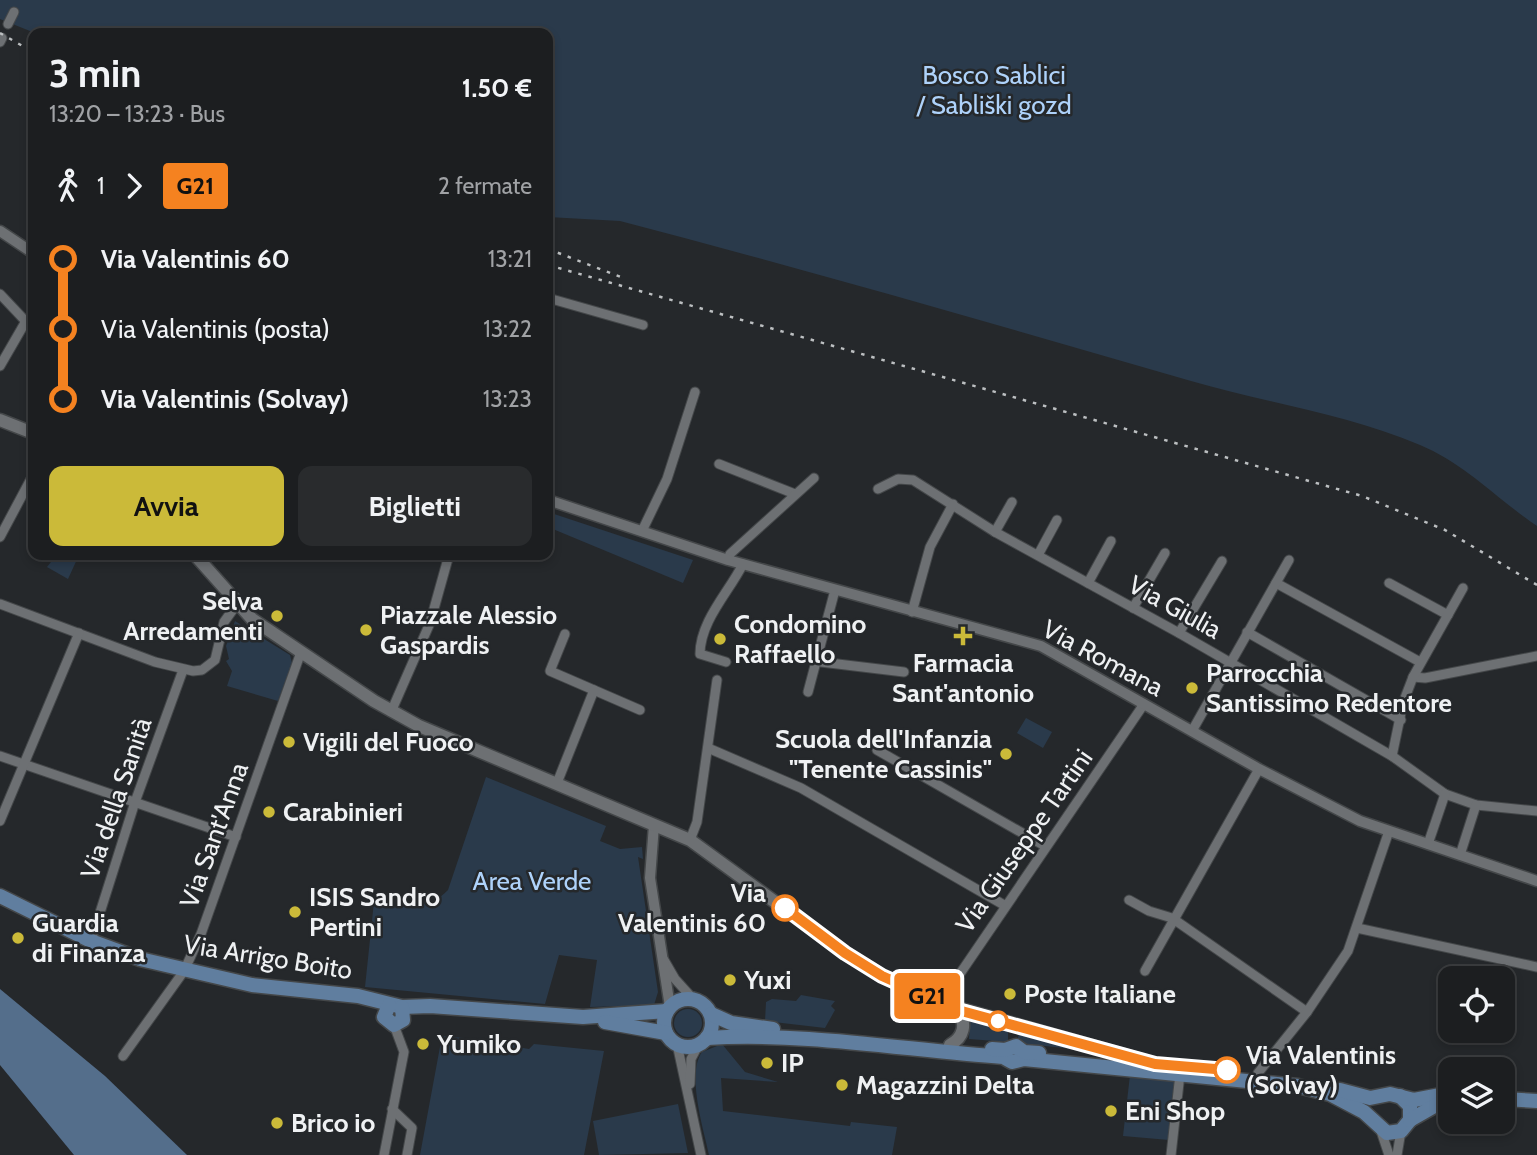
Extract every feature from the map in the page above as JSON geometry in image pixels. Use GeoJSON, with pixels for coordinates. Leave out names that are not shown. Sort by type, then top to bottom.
{"type":"FeatureCollection","features":[{"type":"Feature","properties":{"kind":"main road"},"geometry":{"type":"LineString","coordinates":[[0,420],[28,431]]}},
{"type":"Feature","properties":{"kind":"main road"},"geometry":{"type":"LineString","coordinates":[[199,560],[237,604],[301,652],[391,712],[690,841],[845,953],[882,976],[940,1003],[1180,1074],[1308,1087],[1337,1097],[1387,1133],[1406,1126],[1438,1104]]}},
{"type":"Feature","properties":{"kind":"main road","name":"Via Arrigo Boito"},"geometry":{"type":"LineString","coordinates":[[0,896],[91,940],[140,959],[252,985],[358,996],[396,1014],[583,1017],[669,1009],[679,1001],[694,1000]]}},
{"type":"Feature","properties":{"kind":"main road"},"geometry":{"type":"LineString","coordinates":[[694,1000],[704,1005],[710,1014],[712,1024],[703,1041]]}},
{"type":"Feature","properties":{"kind":"main road"},"geometry":{"type":"LineString","coordinates":[[669,1009],[666,1033],[677,1044],[688,1047],[703,1041],[761,1037],[1013,1053]]}},
{"type":"Feature","properties":{"kind":"main road"},"geometry":{"type":"LineString","coordinates":[[950,1045],[958,1039],[963,1030],[963,1020],[958,1010]]}},
{"type":"Feature","properties":{"kind":"main road"},"geometry":{"type":"LineString","coordinates":[[710,1014],[747,1026],[1155,1068],[1299,1077],[1356,1096],[1381,1097],[1390,1094],[1414,1100],[1438,1095]]}},
{"type":"Feature","properties":{"kind":"main road","name":"Via Arrigo Boito"},"geometry":{"type":"LineString","coordinates":[[583,1017],[666,1033]]}},
{"type":"Feature","properties":{"kind":"main road"},"geometry":{"type":"LineString","coordinates":[[1011,1025],[1014,1037],[1013,1053]]}},
{"type":"Feature","properties":{"kind":"main road"},"geometry":{"type":"LineString","coordinates":[[1401,1096],[1410,1106],[1406,1126]]}},
{"type":"Feature","properties":{"kind":"main road"},"geometry":{"type":"LineString","coordinates":[[1377,1126],[1372,1111],[1381,1097]]}},
{"type":"Feature","properties":{"kind":"main road"},"geometry":{"type":"LineString","coordinates":[[1515,1100],[1537,1101]]}},
{"type":"Feature","properties":{"kind":"street"},"geometry":{"type":"LineString","coordinates":[[8,24],[14,12]]}},
{"type":"Feature","properties":{"kind":"street"},"geometry":{"type":"LineString","coordinates":[[0,231],[28,250]]}},
{"type":"Feature","properties":{"kind":"street"},"geometry":{"type":"LineString","coordinates":[[0,294],[28,323]]}},
{"type":"Feature","properties":{"kind":"street"},"geometry":{"type":"LineString","coordinates":[[553,299],[643,326]]}},
{"type":"Feature","properties":{"kind":"street"},"geometry":{"type":"LineString","coordinates":[[0,366],[26,321]]}},
{"type":"Feature","properties":{"kind":"street"},"geometry":{"type":"LineString","coordinates":[[642,531],[667,479],[695,392]]}},
{"type":"Feature","properties":{"kind":"street"},"geometry":{"type":"LineString","coordinates":[[719,464],[795,494]]}},
{"type":"Feature","properties":{"kind":"street"},"geometry":{"type":"LineString","coordinates":[[728,559],[814,478]]}},
{"type":"Feature","properties":{"kind":"street","name":"Via Giulia"},"geometry":{"type":"LineString","coordinates":[[878,489],[888,482],[905,478],[953,504],[995,532],[1179,633],[1392,756],[1445,794],[1476,805],[1537,811]]}},
{"type":"Feature","properties":{"kind":"street"},"geometry":{"type":"LineString","coordinates":[[0,537],[28,484]]}},
{"type":"Feature","properties":{"kind":"street","name":"Via Romana"},"geometry":{"type":"LineString","coordinates":[[553,502],[743,564],[1041,646],[1259,769],[1360,821],[1537,881]]}},
{"type":"Feature","properties":{"kind":"street"},"geometry":{"type":"LineString","coordinates":[[995,532],[1012,502]]}},
{"type":"Feature","properties":{"kind":"street"},"geometry":{"type":"LineString","coordinates":[[912,612],[930,547],[953,504]]}},
{"type":"Feature","properties":{"kind":"street"},"geometry":{"type":"LineString","coordinates":[[1038,555],[1057,520]]}},
{"type":"Feature","properties":{"kind":"street"},"geometry":{"type":"LineString","coordinates":[[1088,583],[1111,541]]}},
{"type":"Feature","properties":{"kind":"street"},"geometry":{"type":"LineString","coordinates":[[1133,608],[1165,554]]}},
{"type":"Feature","properties":{"kind":"street"},"geometry":{"type":"LineString","coordinates":[[391,712],[430,623],[448,560]]}},
{"type":"Feature","properties":{"kind":"street"},"geometry":{"type":"LineString","coordinates":[[1192,731],[1289,560]]}},
{"type":"Feature","properties":{"kind":"street"},"geometry":{"type":"LineString","coordinates":[[1179,633],[1222,561]]}},
{"type":"Feature","properties":{"kind":"street"},"geometry":{"type":"LineString","coordinates":[[726,662],[700,654],[700,648],[707,625],[743,564]]}},
{"type":"Feature","properties":{"kind":"street"},"geometry":{"type":"LineString","coordinates":[[1276,583],[1420,662]]}},
{"type":"Feature","properties":{"kind":"street"},"geometry":{"type":"LineString","coordinates":[[1389,583],[1448,615]]}},
{"type":"Feature","properties":{"kind":"street"},"geometry":{"type":"LineString","coordinates":[[1392,756],[1403,703],[1413,677],[1463,588]]}},
{"type":"Feature","properties":{"kind":"street"},"geometry":{"type":"LineString","coordinates":[[808,692],[835,590]]}},
{"type":"Feature","properties":{"kind":"street"},"geometry":{"type":"LineString","coordinates":[[0,604],[183,670],[202,670],[215,660],[224,622],[237,604]]}},
{"type":"Feature","properties":{"kind":"street"},"geometry":{"type":"LineString","coordinates":[[1247,632],[1401,720]]}},
{"type":"Feature","properties":{"kind":"street"},"geometry":{"type":"LineString","coordinates":[[0,821],[79,633]]}},
{"type":"Feature","properties":{"kind":"street"},"geometry":{"type":"LineString","coordinates":[[565,634],[550,671],[640,710]]}},
{"type":"Feature","properties":{"kind":"street","name":"Via Sant'Anna"},"geometry":{"type":"LineString","coordinates":[[122,1056],[184,971],[236,837],[301,652]]}},
{"type":"Feature","properties":{"kind":"street"},"geometry":{"type":"LineString","coordinates":[[818,654],[821,662],[904,672]]}},
{"type":"Feature","properties":{"kind":"street"},"geometry":{"type":"LineString","coordinates":[[1413,677],[1425,678],[1537,656]]}},
{"type":"Feature","properties":{"kind":"street","name":"Via della Sanità"},"geometry":{"type":"LineString","coordinates":[[91,940],[135,802],[183,670]]}},
{"type":"Feature","properties":{"kind":"street"},"geometry":{"type":"LineString","coordinates":[[690,841],[696,822],[718,680]]}},
{"type":"Feature","properties":{"kind":"street"},"geometry":{"type":"LineString","coordinates":[[557,783],[594,691]]}},
{"type":"Feature","properties":{"kind":"street","name":"Via Giuseppe Tartini"},"geometry":{"type":"LineString","coordinates":[[940,1003],[1004,905],[1144,705]]}},
{"type":"Feature","properties":{"kind":"street"},"geometry":{"type":"LineString","coordinates":[[708,748],[800,788],[1004,905]]}},
{"type":"Feature","properties":{"kind":"street"},"geometry":{"type":"LineString","coordinates":[[877,750],[1045,846]]}},
{"type":"Feature","properties":{"kind":"street"},"geometry":{"type":"LineString","coordinates":[[0,757],[236,837]]}},
{"type":"Feature","properties":{"kind":"street"},"geometry":{"type":"LineString","coordinates":[[1145,971],[1172,918],[1259,769]]}},
{"type":"Feature","properties":{"kind":"street"},"geometry":{"type":"LineString","coordinates":[[1428,844],[1445,794]]}},
{"type":"Feature","properties":{"kind":"street"},"geometry":{"type":"LineString","coordinates":[[1460,855],[1476,805]]}},
{"type":"Feature","properties":{"kind":"street"},"geometry":{"type":"LineString","coordinates":[[654,825],[650,878],[669,1009]]}},
{"type":"Feature","properties":{"kind":"street"},"geometry":{"type":"LineString","coordinates":[[1258,1073],[1340,966],[1357,928],[1389,831]]}},
{"type":"Feature","properties":{"kind":"street"},"geometry":{"type":"LineString","coordinates":[[1129,900],[1149,912],[1172,918],[1307,1012]]}},
{"type":"Feature","properties":{"kind":"street"},"geometry":{"type":"LineString","coordinates":[[1357,928],[1537,967]]}},
{"type":"Feature","properties":{"kind":"street"},"geometry":{"type":"LineString","coordinates":[[663,959],[675,979],[694,1000]]}},
{"type":"Feature","properties":{"kind":"street"},"geometry":{"type":"LineString","coordinates":[[383,1155],[404,1052],[396,1014]]}},
{"type":"Feature","properties":{"kind":"street"},"geometry":{"type":"LineString","coordinates":[[689,1093],[691,1059],[703,1041]]}},
{"type":"Feature","properties":{"kind":"street"},"geometry":{"type":"LineString","coordinates":[[677,1044],[701,1155]]}},
{"type":"Feature","properties":{"kind":"street"},"geometry":{"type":"LineString","coordinates":[[1171,1155],[1180,1074]]}},
{"type":"Feature","properties":{"kind":"street"},"geometry":{"type":"LineString","coordinates":[[392,1110],[412,1128],[407,1155]]}},
{"type":"Feature","properties":{"kind":"street"},"geometry":{"type":"LineString","coordinates":[[1377,1126],[1389,1155]]}},
{"type":"Feature","properties":{"kind":"street"},"geometry":{"type":"LineString","coordinates":[[1396,1155],[1406,1126]]}},
{"type":"Feature","properties":{"kind":"green space","name":"Bosco Sablici / Sabliški gozd"},"geometry":{"type":"Polygon","coordinates":[[[0,0],[1537,0],[1537,526],[1451,461],[1420,445],[1364,425],[1220,389],[835,279],[620,221],[553,217],[553,28],[28,28],[28,30],[0,19],[0,0]]]}},
{"type":"Feature","properties":{"kind":"green space"},"geometry":{"type":"Polygon","coordinates":[[[553,514],[693,560],[683,583],[553,529],[553,514]]]}},
{"type":"Feature","properties":{"kind":"green space"},"geometry":{"type":"Polygon","coordinates":[[[48,560],[77,560],[68,579],[47,567],[51,562],[48,560]]]}},
{"type":"Feature","properties":{"kind":"green space"},"geometry":{"type":"Polygon","coordinates":[[[235,621],[290,655],[292,663],[278,701],[227,686],[232,671],[226,661],[229,659],[226,646],[235,621]]]}},
{"type":"Feature","properties":{"kind":"green space"},"geometry":{"type":"Polygon","coordinates":[[[1026,718],[1052,732],[1043,748],[1017,733],[1026,718]]]}},
{"type":"Feature","properties":{"kind":"green space","name":"Area Verde"},"geometry":{"type":"Polygon","coordinates":[[[486,777],[606,826],[600,841],[620,849],[642,847],[643,859],[638,857],[658,992],[654,1005],[590,1007],[597,960],[559,955],[545,1004],[365,987],[375,892],[404,902],[422,904],[431,902],[448,890],[486,777]]]}},
{"type":"Feature","properties":{"kind":"green space"},"geometry":{"type":"Polygon","coordinates":[[[801,995],[835,1001],[831,1006],[835,1010],[825,1028],[765,1021],[766,1002],[772,999],[796,1001],[801,995]]]}},
{"type":"Feature","properties":{"kind":"green space"},"geometry":{"type":"Polygon","coordinates":[[[688,1009],[698,1013],[702,1023],[698,1033],[688,1037],[678,1033],[674,1023],[678,1013],[688,1009]]]}},
{"type":"Feature","properties":{"kind":"green space"},"geometry":{"type":"Polygon","coordinates":[[[970,1020],[1008,1029],[1008,1042],[969,1039],[970,1020]]]}},
{"type":"Feature","properties":{"kind":"green space"},"geometry":{"type":"Polygon","coordinates":[[[1019,1032],[1073,1047],[1073,1049],[1017,1043],[1019,1032]]]}},
{"type":"Feature","properties":{"kind":"green space"},"geometry":{"type":"Polygon","coordinates":[[[442,1036],[511,1042],[517,1047],[529,1049],[534,1044],[604,1051],[584,1155],[420,1155],[442,1036]]]}},
{"type":"Feature","properties":{"kind":"green space"},"geometry":{"type":"Polygon","coordinates":[[[722,1044],[745,1072],[778,1082],[721,1078],[723,1111],[850,1126],[851,1122],[897,1127],[892,1155],[709,1155],[698,1102],[696,1074],[702,1052],[722,1044]]]}},
{"type":"Feature","properties":{"kind":"green space"},"geometry":{"type":"Polygon","coordinates":[[[1130,1075],[1177,1079],[1169,1140],[1123,1136],[1130,1075]]]}},
{"type":"Feature","properties":{"kind":"green space"},"geometry":{"type":"Polygon","coordinates":[[[678,1104],[688,1153],[599,1155],[593,1121],[678,1104]]]}},
{"type":"Feature","properties":{"kind":"shaded area"},"geometry":{"type":"Polygon","coordinates":[[[0,989],[105,1076],[187,1155],[74,1155],[0,1065],[0,989]]]}},
{"type":"Feature","properties":{"kind":"railway"},"geometry":{"type":"LineString","coordinates":[[0,33],[28,49]]}},
{"type":"Feature","properties":{"kind":"railway"},"geometry":{"type":"LineString","coordinates":[[553,251],[626,279]]}},
{"type":"Feature","properties":{"kind":"railway"},"geometry":{"type":"LineString","coordinates":[[553,266],[1362,496],[1445,530],[1537,585]]}},
{"type":"Feature","properties":{"kind":"bus line","name":"G21"},"geometry":{"type":"LineString","coordinates":[[785,908],[845,953],[882,976],[958,1010],[1155,1064],[1227,1070]]}},
{"type":"Feature","properties":{"kind":"place","name":"Selva Arredamenti"},"geometry":{"type":"Point","coordinates":[277,616]}},
{"type":"Feature","properties":{"kind":"place","name":"Piazzale Alessio Gaspardis"},"geometry":{"type":"Point","coordinates":[366,630]}},
{"type":"Feature","properties":{"kind":"place","name":"Farmacia Sant'antonio"},"geometry":{"type":"Point","coordinates":[963,636]}},
{"type":"Feature","properties":{"kind":"place","name":"Condomino Raffaello"},"geometry":{"type":"Point","coordinates":[720,639]}},
{"type":"Feature","properties":{"kind":"place","name":"Parrocchia Santissimo Redentore"},"geometry":{"type":"Point","coordinates":[1192,688]}},
{"type":"Feature","properties":{"kind":"place","name":"Vigili del Fuoco"},"geometry":{"type":"Point","coordinates":[289,742]}},
{"type":"Feature","properties":{"kind":"place","name":"Scuola dell'Infanzia \"Tenente Cassinis\""},"geometry":{"type":"Point","coordinates":[1006,754]}},
{"type":"Feature","properties":{"kind":"place","name":"Carabinieri"},"geometry":{"type":"Point","coordinates":[269,812]}},
{"type":"Feature","properties":{"kind":"place","name":"Via Valentinis 60"},"geometry":{"type":"Point","coordinates":[785,908]}},
{"type":"Feature","properties":{"kind":"place","name":"ISIS Sandro Pertini"},"geometry":{"type":"Point","coordinates":[295,912]}},
{"type":"Feature","properties":{"kind":"place","name":"Guardia di Finanza"},"geometry":{"type":"Point","coordinates":[18,938]}},
{"type":"Feature","properties":{"kind":"place","name":"Yuxi"},"geometry":{"type":"Point","coordinates":[730,980]}},
{"type":"Feature","properties":{"kind":"place","name":"Poste Italiane"},"geometry":{"type":"Point","coordinates":[1010,994]}},
{"type":"Feature","properties":{"kind":"place","name":"Yumiko"},"geometry":{"type":"Point","coordinates":[423,1044]}},
{"type":"Feature","properties":{"kind":"place","name":"IP"},"geometry":{"type":"Point","coordinates":[767,1063]}},
{"type":"Feature","properties":{"kind":"place","name":"Via Valentinis (Solvay)"},"geometry":{"type":"Point","coordinates":[1227,1070]}},
{"type":"Feature","properties":{"kind":"place","name":"Magazzini Delta"},"geometry":{"type":"Point","coordinates":[842,1085]}},
{"type":"Feature","properties":{"kind":"place","name":"Eni Shop"},"geometry":{"type":"Point","coordinates":[1111,1111]}},
{"type":"Feature","properties":{"kind":"place","name":"Brico io"},"geometry":{"type":"Point","coordinates":[277,1123]}}]}
